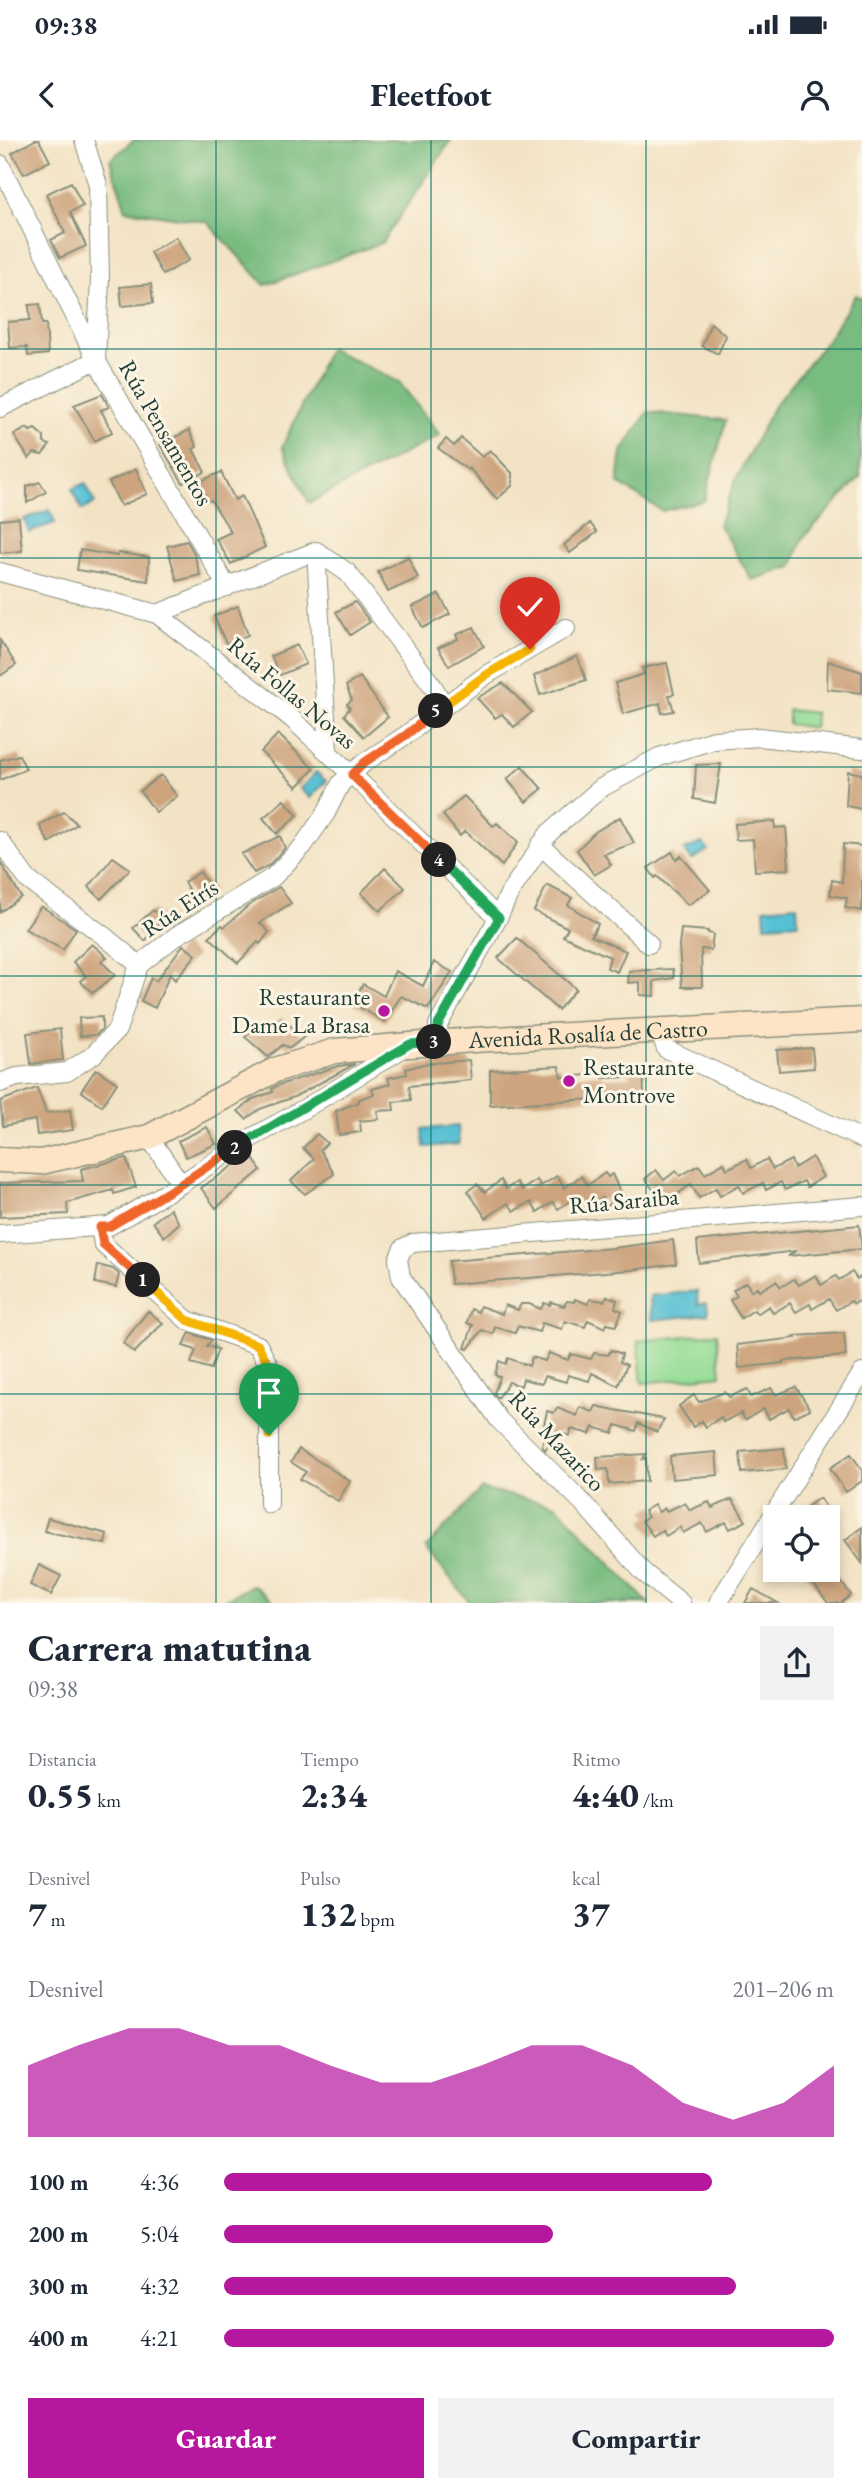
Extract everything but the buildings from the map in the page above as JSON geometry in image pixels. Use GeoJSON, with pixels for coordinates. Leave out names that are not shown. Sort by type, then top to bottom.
{"type":"FeatureCollection","features":[{"type":"Feature","properties":{"kind":"street"},"geometry":{"type":"LineString","coordinates":[[84,140],[98,185],[100,280],[96,360]]}},
{"type":"Feature","properties":{"kind":"street"},"geometry":{"type":"LineString","coordinates":[[0,164],[96,360]]}},
{"type":"Feature","properties":{"kind":"street","name":"Rúa Pensamentos"},"geometry":{"type":"LineString","coordinates":[[0,408],[96,360],[227,587]]}},
{"type":"Feature","properties":{"kind":"street"},"geometry":{"type":"LineString","coordinates":[[157,614],[316,551]]}},
{"type":"Feature","properties":{"kind":"street"},"geometry":{"type":"LineString","coordinates":[[316,551],[348,573],[432,684],[444,705]]}},
{"type":"Feature","properties":{"kind":"street"},"geometry":{"type":"LineString","coordinates":[[316,551],[328,752]]}},
{"type":"Feature","properties":{"kind":"street","name":"Rúa Follas Novas"},"geometry":{"type":"LineString","coordinates":[[0,572],[157,614],[291,718],[499,918]]}},
{"type":"Feature","properties":{"kind":"street","name":"Rúa Eirís"},"geometry":{"type":"LineString","coordinates":[[0,1083],[17,1077],[67,1072],[93,1055],[117,1030],[139,965],[176,936],[273,877],[303,846],[326,813],[341,783],[365,762],[486,675],[566,628]]}},
{"type":"Feature","properties":{"kind":"street"},"geometry":{"type":"LineString","coordinates":[[439,1042],[438,1025],[499,918],[509,894],[540,845],[549,833],[601,789],[659,757],[714,740],[760,737],[862,749]]}},
{"type":"Feature","properties":{"kind":"street"},"geometry":{"type":"LineString","coordinates":[[0,841],[28,880],[139,965]]}},
{"type":"Feature","properties":{"kind":"street"},"geometry":{"type":"LineString","coordinates":[[540,845],[649,944]]}},
{"type":"Feature","properties":{"kind":"street","name":"Avenida Rosalía de Castro"},"geometry":{"type":"LineString","coordinates":[[0,1160],[41,1162],[149,1137],[275,1070],[335,1051],[439,1042],[862,1020]]}},
{"type":"Feature","properties":{"kind":"street"},"geometry":{"type":"LineString","coordinates":[[660,1032],[666,1049],[862,1139]]}},
{"type":"Feature","properties":{"kind":"street"},"geometry":{"type":"LineString","coordinates":[[0,1234],[109,1227],[242,1143],[304,1109],[410,1044]]}},
{"type":"Feature","properties":{"kind":"street"},"geometry":{"type":"LineString","coordinates":[[149,1137],[181,1184]]}},
{"type":"Feature","properties":{"kind":"street","name":"Rúa Saraiba"},"geometry":{"type":"LineString","coordinates":[[398,1259],[403,1248],[413,1243],[862,1206]]}},
{"type":"Feature","properties":{"kind":"street"},"geometry":{"type":"LineString","coordinates":[[100,1227],[103,1244],[187,1320],[258,1345],[269,1366],[269,1504]]}},
{"type":"Feature","properties":{"kind":"street","name":"Rúa Mazarico"},"geometry":{"type":"LineString","coordinates":[[398,1259],[401,1277],[499,1420],[583,1503],[643,1572],[681,1603]]}},
{"type":"Feature","properties":{"kind":"street"},"geometry":{"type":"LineString","coordinates":[[718,1603],[862,1373]]}},
{"type":"Feature","properties":{"kind":"green space"},"geometry":{"type":"Polygon","coordinates":[[[134,140],[451,140],[382,243],[265,285],[207,222],[126,210],[110,160],[134,140]]]}},
{"type":"Feature","properties":{"kind":"green space"},"geometry":{"type":"Polygon","coordinates":[[[856,295],[862,298],[860,477],[803,538],[792,567],[752,580],[719,525],[736,479],[774,406],[828,339],[856,295]]]}},
{"type":"Feature","properties":{"kind":"green space"},"geometry":{"type":"Polygon","coordinates":[[[329,348],[399,382],[440,435],[309,503],[282,447],[329,348]]]}},
{"type":"Feature","properties":{"kind":"green space"},"geometry":{"type":"Polygon","coordinates":[[[648,412],[726,420],[704,501],[662,511],[618,483],[622,451],[648,412]]]}},
{"type":"Feature","properties":{"kind":"green space"},"geometry":{"type":"Polygon","coordinates":[[[788,710],[815,713],[814,728],[788,724],[788,710]]]}},
{"type":"Feature","properties":{"kind":"green space"},"geometry":{"type":"Polygon","coordinates":[[[717,1333],[721,1375],[642,1383],[638,1341],[717,1333]]]}},
{"type":"Feature","properties":{"kind":"green space"},"geometry":{"type":"Polygon","coordinates":[[[481,1489],[556,1505],[648,1603],[470,1603],[426,1548],[481,1489]]]}},
{"type":"Feature","properties":{"kind":"green space"},"geometry":{"type":"Polygon","coordinates":[[[253,1585],[275,1603],[219,1603],[253,1585]]]}},
{"type":"Feature","properties":{"kind":"water"},"geometry":{"type":"Polygon","coordinates":[[[85,483],[95,503],[82,510],[72,489],[85,483]]]}},
{"type":"Feature","properties":{"kind":"water"},"geometry":{"type":"Polygon","coordinates":[[[50,510],[55,523],[29,532],[24,519],[50,510]]]}},
{"type":"Feature","properties":{"kind":"water"},"geometry":{"type":"Polygon","coordinates":[[[316,772],[326,781],[310,798],[300,789],[316,772]]]}},
{"type":"Feature","properties":{"kind":"water"},"geometry":{"type":"Polygon","coordinates":[[[702,843],[708,850],[692,860],[684,850],[702,843]]]}},
{"type":"Feature","properties":{"kind":"water"},"geometry":{"type":"Polygon","coordinates":[[[797,905],[798,923],[765,925],[764,908],[797,905]]]}},
{"type":"Feature","properties":{"kind":"water"},"geometry":{"type":"Polygon","coordinates":[[[458,1126],[459,1144],[425,1147],[423,1129],[458,1126]]]}},
{"type":"Feature","properties":{"kind":"water"},"geometry":{"type":"Polygon","coordinates":[[[697,1291],[698,1304],[707,1303],[708,1314],[652,1320],[650,1296],[697,1291]]]}},
{"type":"Feature","properties":{"kind":"place","name":"Restaurante Dame La Brasa"},"geometry":{"type":"Point","coordinates":[384,1011]}},
{"type":"Feature","properties":{"kind":"place","name":"Restaurante Montrove"},"geometry":{"type":"Point","coordinates":[569,1081]}},
{"type":"Feature","properties":{"kind":"route"},"geometry":{"type":"LineString","coordinates":[[269,1435],[269,1366],[258,1345],[187,1320],[103,1244],[100,1227],[109,1227],[242,1143],[304,1109],[410,1044],[439,1042],[438,1025],[499,918],[352,775],[365,762],[486,675],[530,649]]}}]}
